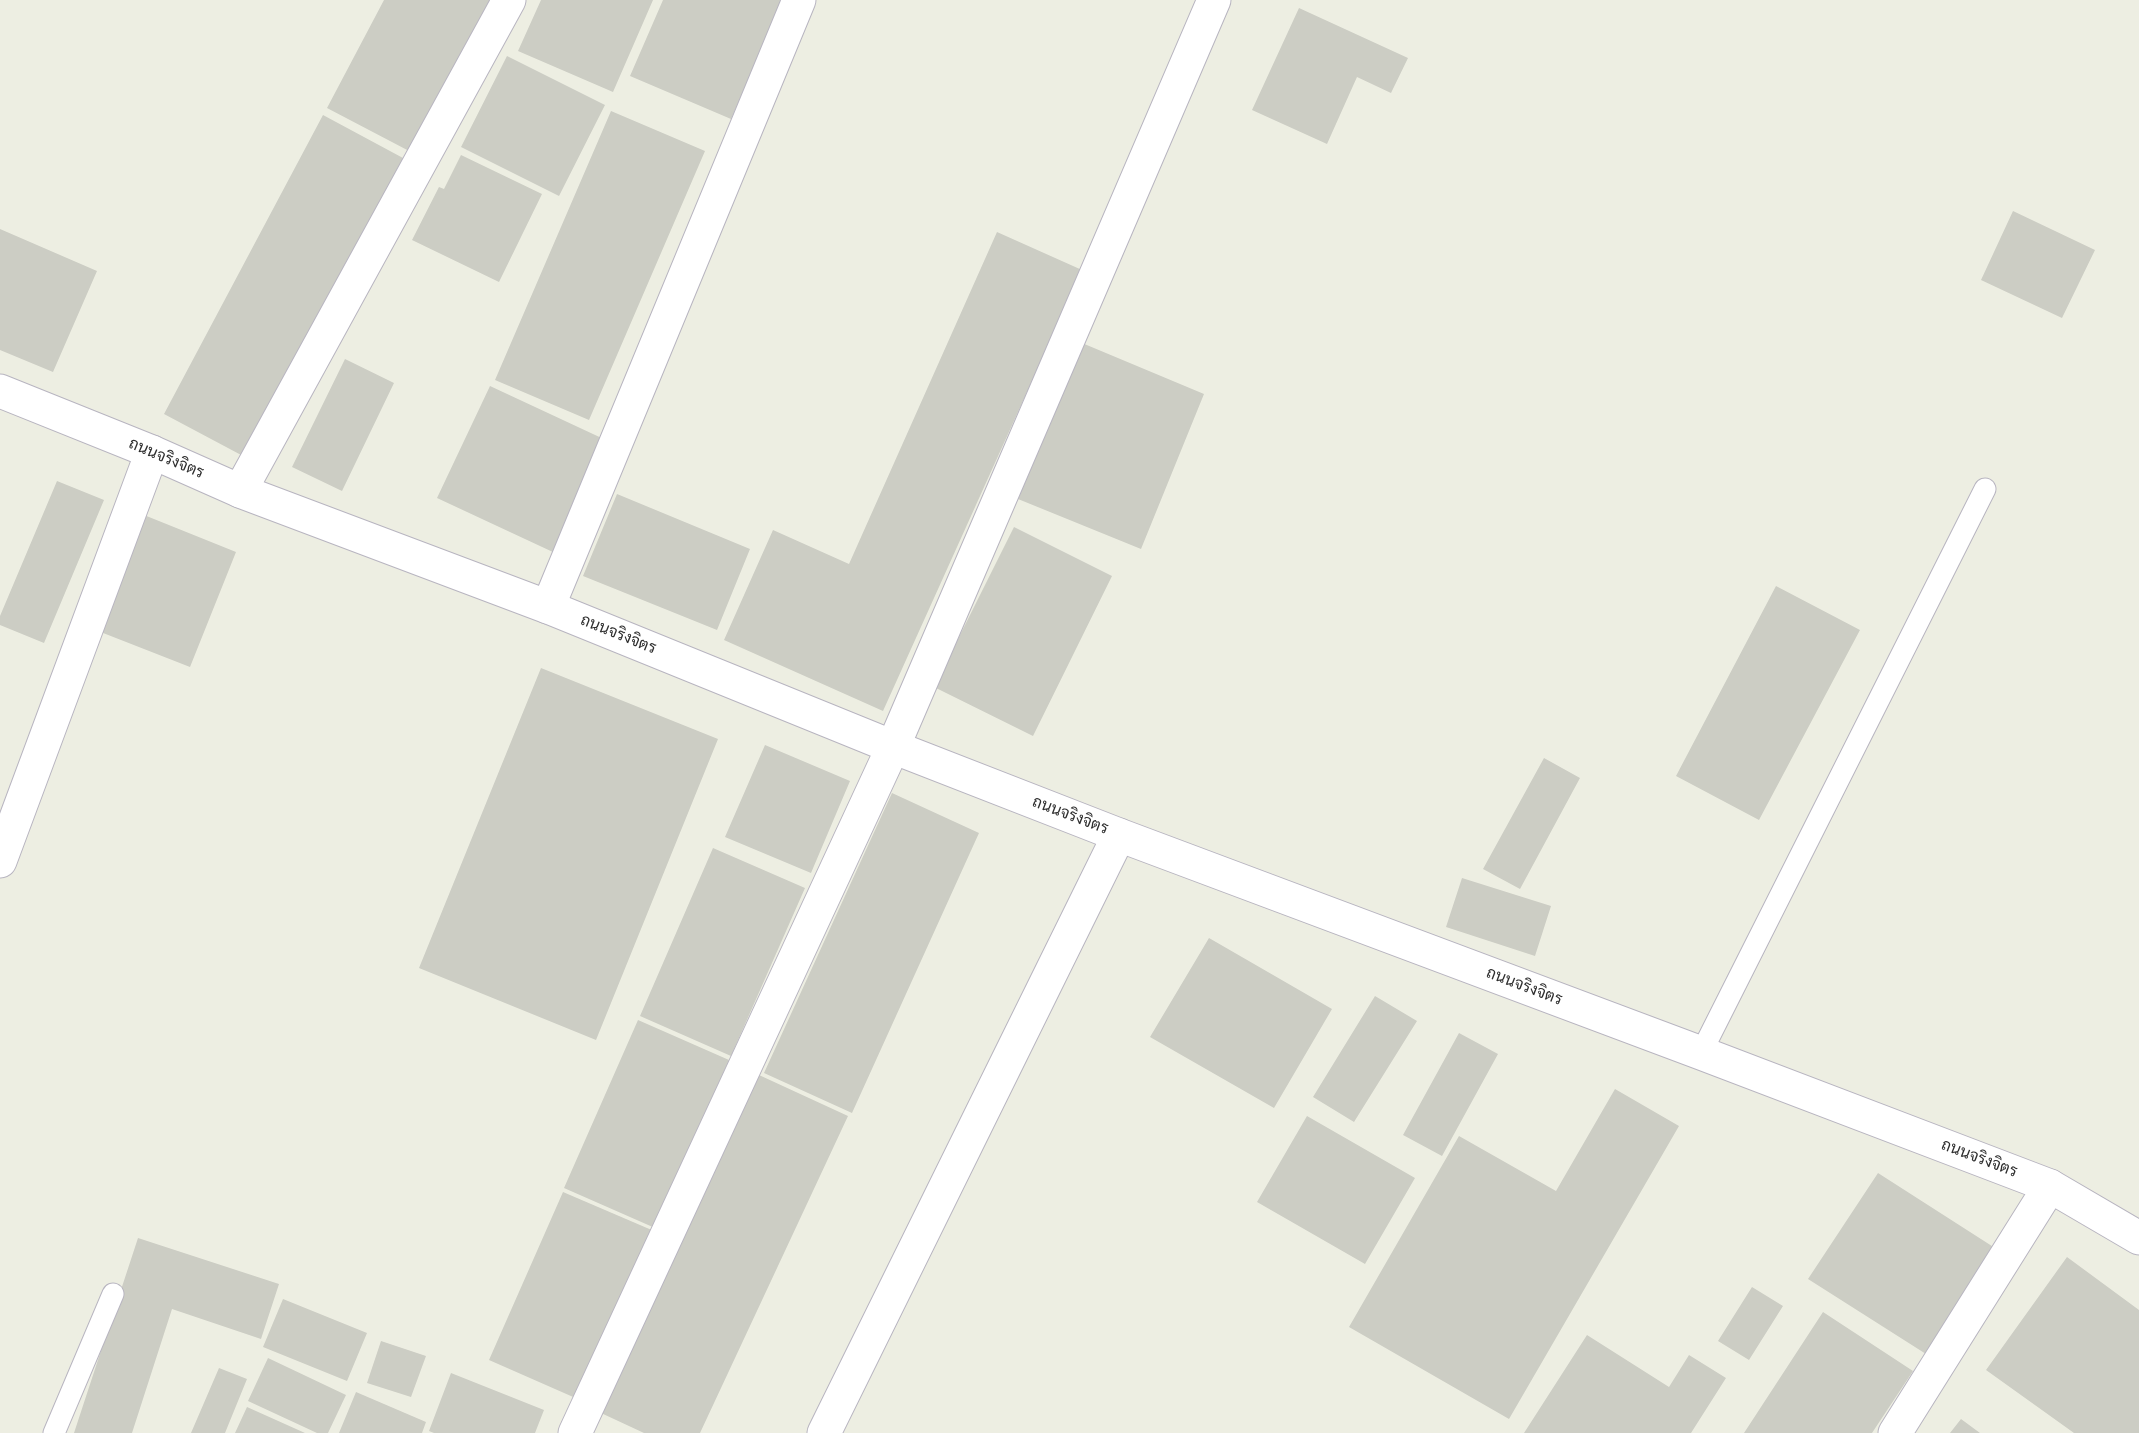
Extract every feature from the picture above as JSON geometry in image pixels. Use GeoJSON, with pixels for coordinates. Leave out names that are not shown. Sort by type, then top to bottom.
{"type":"FeatureCollection","features":[{"type":"Feature","properties":{"kind":"street"},"geometry":{"type":"LineString","coordinates":[[240,491],[509,0]]}},
{"type":"Feature","properties":{"kind":"street"},"geometry":{"type":"LineString","coordinates":[[548,607],[799,0]]}},
{"type":"Feature","properties":{"kind":"street"},"geometry":{"type":"LineString","coordinates":[[574,1433],[893,747],[1214,0]]}},
{"type":"Feature","properties":{"kind":"street","name":"ถนนจริงจิตร"},"geometry":{"type":"LineString","coordinates":[[0,391],[152,452],[240,491],[548,607],[893,747],[1119,835],[2050,1186],[2139,1238]]}},
{"type":"Feature","properties":{"kind":"street"},"geometry":{"type":"LineString","coordinates":[[0,861],[152,452]]}},
{"type":"Feature","properties":{"kind":"street"},"geometry":{"type":"LineString","coordinates":[[824,1433],[1119,835]]}},
{"type":"Feature","properties":{"kind":"street"},"geometry":{"type":"LineString","coordinates":[[1895,1433],[2050,1186]]}},
{"type":"Feature","properties":{"kind":"lane"},"geometry":{"type":"LineString","coordinates":[[1701,1053],[1984,489]]}},
{"type":"Feature","properties":{"kind":"lane"},"geometry":{"type":"LineString","coordinates":[[54,1433],[113,1294]]}},
{"type":"Feature","properties":{"kind":"building"},"geometry":{"type":"Polygon","coordinates":[[[384,0],[491,0],[411,152],[327,108],[384,0]]]}},
{"type":"Feature","properties":{"kind":"building"},"geometry":{"type":"Polygon","coordinates":[[[541,0],[653,0],[613,92],[518,51],[541,0]]]}},
{"type":"Feature","properties":{"kind":"building"},"geometry":{"type":"Polygon","coordinates":[[[663,0],[783,0],[731,119],[630,76],[663,0]]]}},
{"type":"Feature","properties":{"kind":"building"},"geometry":{"type":"Polygon","coordinates":[[[1299,8],[1408,58],[1391,93],[1357,77],[1327,144],[1252,110],[1299,8]]]}},
{"type":"Feature","properties":{"kind":"building"},"geometry":{"type":"Polygon","coordinates":[[[507,56],[605,105],[559,196],[461,147],[507,56]]]}},
{"type":"Feature","properties":{"kind":"building"},"geometry":{"type":"Polygon","coordinates":[[[611,111],[705,151],[589,420],[495,380],[611,111]]]}},
{"type":"Feature","properties":{"kind":"building"},"geometry":{"type":"Polygon","coordinates":[[[323,115],[403,158],[243,456],[164,414],[323,115]]]}},
{"type":"Feature","properties":{"kind":"building"},"geometry":{"type":"Polygon","coordinates":[[[461,155],[542,194],[499,282],[412,240],[439,187],[444,189],[461,155]]]}},
{"type":"Feature","properties":{"kind":"building"},"geometry":{"type":"Polygon","coordinates":[[[2013,211],[2095,250],[2062,318],[1981,280],[2013,211]]]}},
{"type":"Feature","properties":{"kind":"building"},"geometry":{"type":"Polygon","coordinates":[[[0,229],[97,271],[53,372],[0,350],[0,229]]]}},
{"type":"Feature","properties":{"kind":"building"},"geometry":{"type":"Polygon","coordinates":[[[997,232],[1082,270],[883,711],[724,640],[773,530],[849,564],[997,232]]]}},
{"type":"Feature","properties":{"kind":"building"},"geometry":{"type":"Polygon","coordinates":[[[1082,343],[1204,394],[1141,549],[1018,499],[1082,343]]]}},
{"type":"Feature","properties":{"kind":"building"},"geometry":{"type":"Polygon","coordinates":[[[345,359],[394,383],[342,491],[292,467],[345,359]]]}},
{"type":"Feature","properties":{"kind":"building"},"geometry":{"type":"Polygon","coordinates":[[[490,386],[608,441],[555,553],[437,498],[490,386]]]}},
{"type":"Feature","properties":{"kind":"building"},"geometry":{"type":"Polygon","coordinates":[[[57,481],[104,500],[44,643],[0,625],[0,616],[57,481]]]}},
{"type":"Feature","properties":{"kind":"building"},"geometry":{"type":"Polygon","coordinates":[[[617,494],[750,549],[717,630],[583,576],[617,494]]]}},
{"type":"Feature","properties":{"kind":"building"},"geometry":{"type":"Polygon","coordinates":[[[144,515],[236,552],[190,667],[98,631],[144,515]]]}},
{"type":"Feature","properties":{"kind":"building"},"geometry":{"type":"Polygon","coordinates":[[[1014,527],[1112,576],[1033,736],[934,687],[1014,527]]]}},
{"type":"Feature","properties":{"kind":"building"},"geometry":{"type":"Polygon","coordinates":[[[1776,586],[1860,630],[1759,820],[1676,776],[1776,586]]]}},
{"type":"Feature","properties":{"kind":"building"},"geometry":{"type":"Polygon","coordinates":[[[541,668],[718,739],[596,1040],[419,968],[541,668]]]}},
{"type":"Feature","properties":{"kind":"building"},"geometry":{"type":"Polygon","coordinates":[[[765,745],[850,781],[811,873],[725,837],[765,745]]]}},
{"type":"Feature","properties":{"kind":"building"},"geometry":{"type":"Polygon","coordinates":[[[1544,758],[1580,778],[1520,889],[1483,869],[1544,758]]]}},
{"type":"Feature","properties":{"kind":"building"},"geometry":{"type":"Polygon","coordinates":[[[892,793],[979,833],[852,1113],[764,1073],[892,793]]]}},
{"type":"Feature","properties":{"kind":"building"},"geometry":{"type":"Polygon","coordinates":[[[713,848],[805,888],[731,1056],[640,1016],[713,848]]]}},
{"type":"Feature","properties":{"kind":"building"},"geometry":{"type":"Polygon","coordinates":[[[1462,878],[1551,906],[1535,956],[1446,927],[1462,878]]]}},
{"type":"Feature","properties":{"kind":"building"},"geometry":{"type":"Polygon","coordinates":[[[1209,938],[1332,1009],[1274,1108],[1150,1037],[1209,938]]]}},
{"type":"Feature","properties":{"kind":"building"},"geometry":{"type":"Polygon","coordinates":[[[1375,996],[1417,1021],[1354,1122],[1313,1097],[1375,996]]]}},
{"type":"Feature","properties":{"kind":"building"},"geometry":{"type":"Polygon","coordinates":[[[638,1020],[729,1060],[655,1228],[564,1188],[638,1020]]]}},
{"type":"Feature","properties":{"kind":"building"},"geometry":{"type":"Polygon","coordinates":[[[1459,1033],[1498,1054],[1442,1156],[1403,1135],[1459,1033]]]}},
{"type":"Feature","properties":{"kind":"building"},"geometry":{"type":"Polygon","coordinates":[[[759,1075],[848,1116],[700,1433],[644,1433],[601,1413],[759,1075]]]}},
{"type":"Feature","properties":{"kind":"building"},"geometry":{"type":"Polygon","coordinates":[[[1615,1089],[1679,1126],[1509,1419],[1349,1327],[1459,1136],[1556,1191],[1615,1089]]]}},
{"type":"Feature","properties":{"kind":"building"},"geometry":{"type":"Polygon","coordinates":[[[1307,1116],[1415,1178],[1365,1264],[1257,1202],[1307,1116]]]}},
{"type":"Feature","properties":{"kind":"building"},"geometry":{"type":"Polygon","coordinates":[[[1878,1173],[1995,1248],[1926,1354],[1808,1279],[1878,1173]]]}},
{"type":"Feature","properties":{"kind":"building"},"geometry":{"type":"Polygon","coordinates":[[[563,1192],[654,1231],[580,1400],[489,1360],[563,1192]]]}},
{"type":"Feature","properties":{"kind":"building"},"geometry":{"type":"Polygon","coordinates":[[[138,1238],[279,1284],[261,1339],[172,1309],[132,1433],[74,1433],[138,1238]]]}},
{"type":"Feature","properties":{"kind":"building"},"geometry":{"type":"Polygon","coordinates":[[[2067,1257],[2139,1310],[2139,1433],[2074,1433],[1986,1370],[2067,1257]]]}},
{"type":"Feature","properties":{"kind":"building"},"geometry":{"type":"Polygon","coordinates":[[[1752,1287],[1783,1306],[1749,1360],[1718,1341],[1752,1287]]]}},
{"type":"Feature","properties":{"kind":"building"},"geometry":{"type":"Polygon","coordinates":[[[283,1299],[367,1333],[347,1381],[263,1347],[283,1299]]]}},
{"type":"Feature","properties":{"kind":"building"},"geometry":{"type":"Polygon","coordinates":[[[1823,1312],[1913,1371],[1872,1433],[1744,1433],[1823,1312]]]}},
{"type":"Feature","properties":{"kind":"building"},"geometry":{"type":"Polygon","coordinates":[[[1587,1335],[1669,1387],[1689,1355],[1726,1378],[1691,1433],[1524,1433],[1587,1335]]]}},
{"type":"Feature","properties":{"kind":"building"},"geometry":{"type":"Polygon","coordinates":[[[381,1341],[426,1356],[411,1397],[367,1383],[381,1341]]]}},
{"type":"Feature","properties":{"kind":"building"},"geometry":{"type":"Polygon","coordinates":[[[268,1358],[346,1395],[328,1433],[317,1433],[248,1401],[268,1358]]]}},
{"type":"Feature","properties":{"kind":"building"},"geometry":{"type":"Polygon","coordinates":[[[219,1368],[247,1379],[225,1433],[191,1433],[219,1368]]]}},
{"type":"Feature","properties":{"kind":"building"},"geometry":{"type":"Polygon","coordinates":[[[451,1373],[544,1410],[535,1433],[434,1433],[429,1431],[451,1373]]]}},
{"type":"Feature","properties":{"kind":"building"},"geometry":{"type":"Polygon","coordinates":[[[356,1392],[426,1422],[422,1433],[339,1433],[356,1392]]]}},
{"type":"Feature","properties":{"kind":"building"},"geometry":{"type":"Polygon","coordinates":[[[247,1407],[305,1433],[235,1433],[247,1407]]]}},
{"type":"Feature","properties":{"kind":"building"},"geometry":{"type":"Polygon","coordinates":[[[1961,1419],[1980,1433],[1950,1433],[1961,1419]]]}}]}
